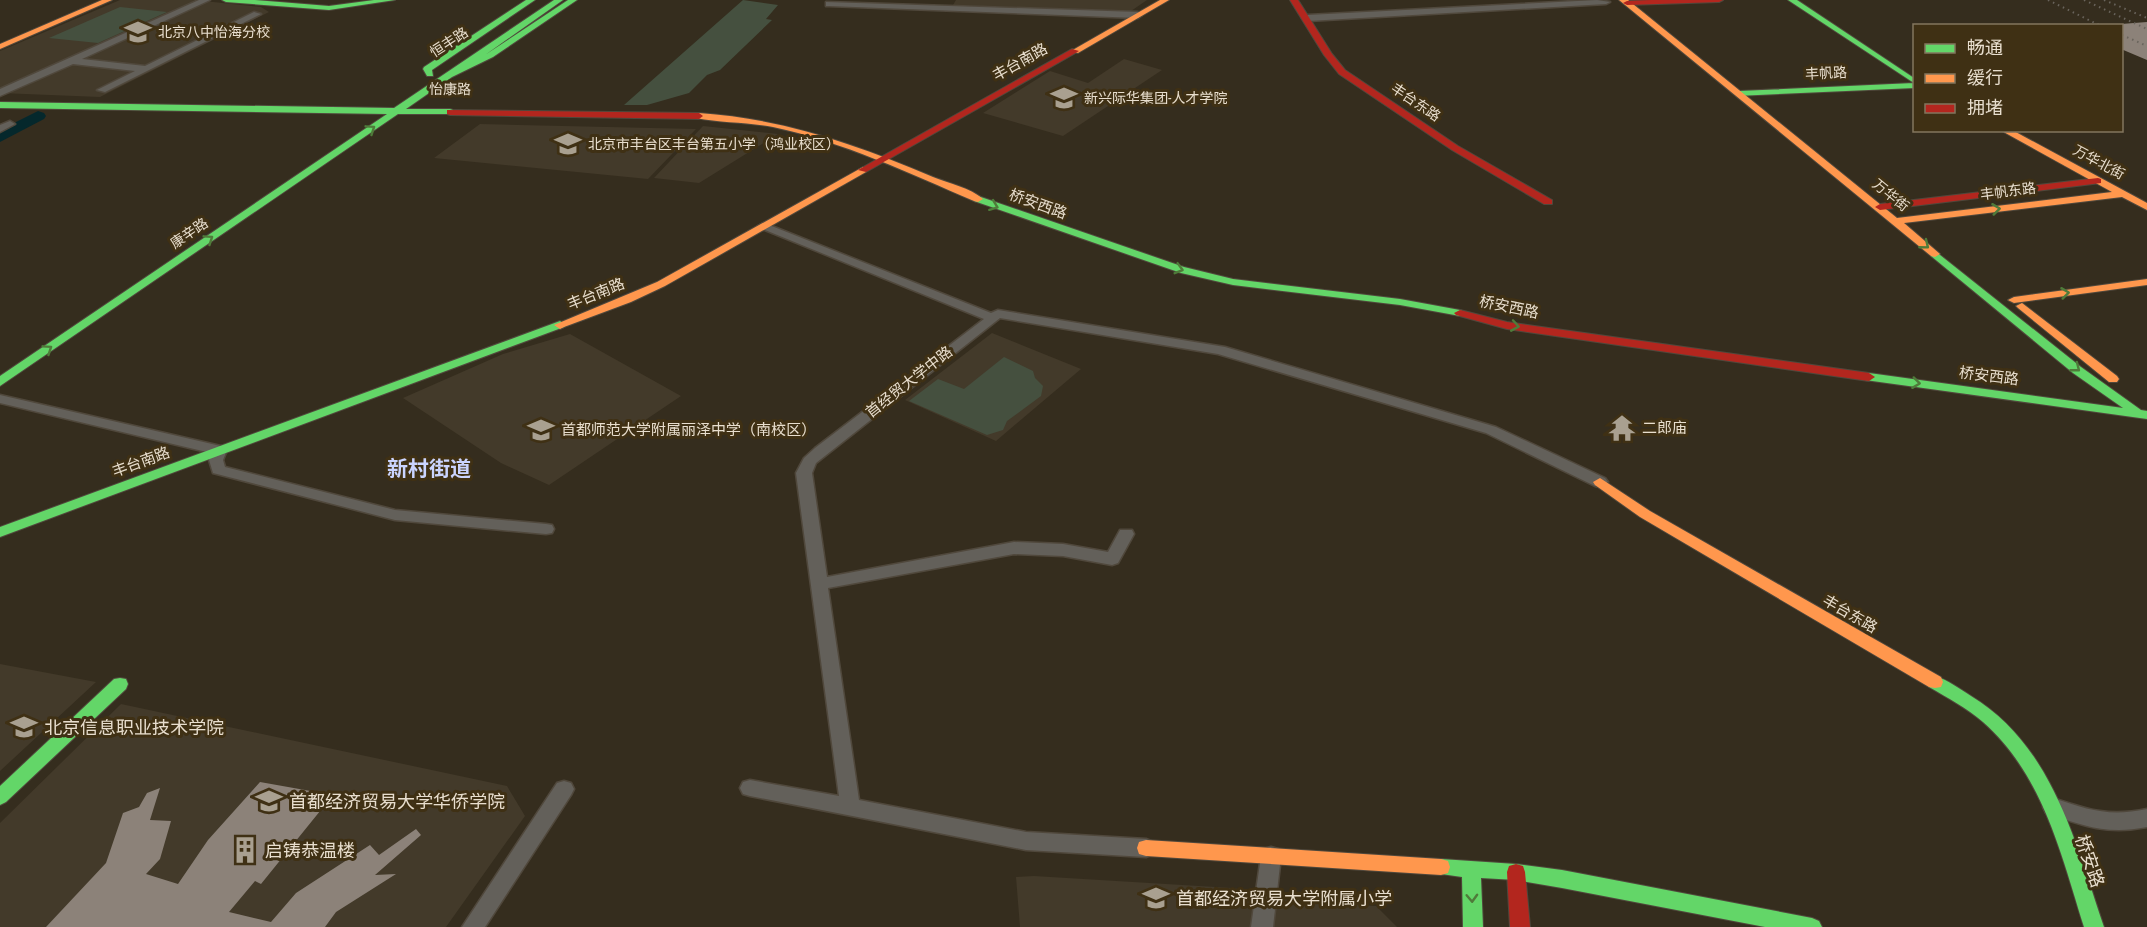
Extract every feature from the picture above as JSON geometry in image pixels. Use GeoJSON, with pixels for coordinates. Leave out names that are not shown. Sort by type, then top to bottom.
{"type":"FeatureCollection","features":[{"type":"Feature","properties":{"kind":"main road"},"geometry":{"type":"LineString","coordinates":[[0,47],[108,0]]}},
{"type":"Feature","properties":{"kind":"main road"},"geometry":{"type":"LineString","coordinates":[[226,0],[279,6],[329,8],[391,0]]}},
{"type":"Feature","properties":{"kind":"main road"},"geometry":{"type":"LineString","coordinates":[[430,74],[427,69],[531,0]]}},
{"type":"Feature","properties":{"kind":"main road","name":"恒丰路"},"geometry":{"type":"LineString","coordinates":[[391,108],[430,74],[542,0]]}},
{"type":"Feature","properties":{"kind":"main road","name":"恒丰路"},"geometry":{"type":"LineString","coordinates":[[391,108],[445,78],[559,0]]}},
{"type":"Feature","properties":{"kind":"main road"},"geometry":{"type":"LineString","coordinates":[[445,78],[490,55],[573,0]]}},
{"type":"Feature","properties":{"kind":"main road","name":"丰台南路"},"geometry":{"type":"LineString","coordinates":[[0,532],[606,309],[661,284],[1165,0]]}},
{"type":"Feature","properties":{"kind":"main road","name":"丰台东路"},"geometry":{"type":"LineString","coordinates":[[1294,0],[1308,18],[1335,65],[1342,72],[1455,148],[1548,202]]}},
{"type":"Feature","properties":{"kind":"main road"},"geometry":{"type":"LineString","coordinates":[[1632,2],[1719,0]]}},
{"type":"Feature","properties":{"kind":"main road"},"geometry":{"type":"LineString","coordinates":[[1792,0],[1913,80]]}},
{"type":"Feature","properties":{"kind":"main road","name":"万华街"},"geometry":{"type":"LineString","coordinates":[[1632,2],[1749,96],[2077,370],[2115,396],[2145,408]]}},
{"type":"Feature","properties":{"kind":"main road","name":"丰帆路"},"geometry":{"type":"LineString","coordinates":[[1749,96],[1913,86]]}},
{"type":"Feature","properties":{"kind":"main road","name":"丰帆路"},"geometry":{"type":"LineString","coordinates":[[1749,96],[1913,90]]}},
{"type":"Feature","properties":{"kind":"main road","name":"万华街"},"geometry":{"type":"LineString","coordinates":[[1749,96],[1912,219],[2145,408]]}},
{"type":"Feature","properties":{"kind":"main road","name":"怡康路"},"geometry":{"type":"LineString","coordinates":[[0,99],[739,118],[791,127],[888,156]]}},
{"type":"Feature","properties":{"kind":"main road","name":"怡康路"},"geometry":{"type":"LineString","coordinates":[[0,105],[391,108]]}},
{"type":"Feature","properties":{"kind":"main road","name":"康辛路"},"geometry":{"type":"LineString","coordinates":[[197,230],[391,108]]}},
{"type":"Feature","properties":{"kind":"main road","name":"康辛路"},"geometry":{"type":"LineString","coordinates":[[0,382],[391,108]]}},
{"type":"Feature","properties":{"kind":"main road","name":"万华北街"},"geometry":{"type":"LineString","coordinates":[[2008,132],[2147,207]]}},
{"type":"Feature","properties":{"kind":"main road","name":"桥安西路"},"geometry":{"type":"LineString","coordinates":[[888,156],[1154,250],[1248,273],[1358,288],[1758,351],[2115,396]]}},
{"type":"Feature","properties":{"kind":"main road","name":"桥安西路"},"geometry":{"type":"LineString","coordinates":[[888,156],[993,206],[1181,270],[1233,282],[1400,302],[1465,314],[1507,325],[1589,338],[2145,408]]}},
{"type":"Feature","properties":{"kind":"main road","name":"丰帆东路"},"geometry":{"type":"LineString","coordinates":[[1880,207],[2098,181]]}},
{"type":"Feature","properties":{"kind":"main road","name":"丰帆东路"},"geometry":{"type":"LineString","coordinates":[[1896,221],[2124,194]]}},
{"type":"Feature","properties":{"kind":"main road"},"geometry":{"type":"LineString","coordinates":[[2014,300],[2147,282]]}},
{"type":"Feature","properties":{"kind":"main road","name":"丰台东路"},"geometry":{"type":"LineString","coordinates":[[1600,482],[1645,514],[1964,699],[1989,717],[2011,738],[2042,782],[2053,807]]}},
{"type":"Feature","properties":{"kind":"main road"},"geometry":{"type":"LineString","coordinates":[[0,797],[120,684]]}},
{"type":"Feature","properties":{"kind":"main road","name":"桥安路"},"geometry":{"type":"LineString","coordinates":[[2053,807],[2094,927]]}},
{"type":"Feature","properties":{"kind":"main road"},"geometry":{"type":"LineString","coordinates":[[1146,848],[1516,872],[1812,927]]}},
{"type":"Feature","properties":{"kind":"main road"},"geometry":{"type":"LineString","coordinates":[[1471,868],[1473,927]]}},
{"type":"Feature","properties":{"kind":"main road"},"geometry":{"type":"LineString","coordinates":[[1516,872],[1520,927]]}},
{"type":"Feature","properties":{"kind":"street"},"geometry":{"type":"LineString","coordinates":[[0,93],[206,0]]}},
{"type":"Feature","properties":{"kind":"street"},"geometry":{"type":"LineString","coordinates":[[1308,18],[1606,2]]}},
{"type":"Feature","properties":{"kind":"street"},"geometry":{"type":"LineString","coordinates":[[829,4],[1138,15]]}},
{"type":"Feature","properties":{"kind":"street"},"geometry":{"type":"LineString","coordinates":[[102,90],[257,14]]}},
{"type":"Feature","properties":{"kind":"street"},"geometry":{"type":"LineString","coordinates":[[73,61],[146,69]]}},
{"type":"Feature","properties":{"kind":"street"},"geometry":{"type":"LineString","coordinates":[[764,226],[995,316],[1189,343],[1220,350],[1491,430],[1600,482]]}},
{"type":"Feature","properties":{"kind":"street","name":"首经贸大学中路"},"geometry":{"type":"LineString","coordinates":[[850,807],[804,472],[809,461],[820,451],[995,316]]}},
{"type":"Feature","properties":{"kind":"street"},"geometry":{"type":"LineString","coordinates":[[0,399],[220,450],[216,460],[218,470],[395,515],[546,529]]}},
{"type":"Feature","properties":{"kind":"street"},"geometry":{"type":"LineString","coordinates":[[819,584],[1014,548],[1063,550],[1112,560],[1126,534]]}},
{"type":"Feature","properties":{"kind":"street"},"geometry":{"type":"LineString","coordinates":[[473,927],[564,789]]}},
{"type":"Feature","properties":{"kind":"street"},"geometry":{"type":"LineString","coordinates":[[750,789],[1026,841],[1146,848]]}},
{"type":"Feature","properties":{"kind":"street"},"geometry":{"type":"LineString","coordinates":[[2053,807],[2088,818],[2122,824],[2147,818]]}},
{"type":"Feature","properties":{"kind":"street"},"geometry":{"type":"LineString","coordinates":[[1262,927],[1271,856]]}},
{"type":"Feature","properties":{"kind":"shaded area","name":"北京八中怡海分校"},"geometry":{"type":"Polygon","coordinates":[[[120,0],[194,0],[261,7],[269,12],[100,97],[0,93],[0,51],[120,0]]]}},
{"type":"Feature","properties":{"kind":"shaded area"},"geometry":{"type":"Polygon","coordinates":[[[956,0],[1147,0],[1131,11],[953,5],[956,0]]]}},
{"type":"Feature","properties":{"kind":"shaded area","name":"新兴际华集团-人才学院"},"geometry":{"type":"Polygon","coordinates":[[[1124,59],[1162,70],[1063,136],[983,113],[1050,71],[1088,83],[1124,59]]]}},
{"type":"Feature","properties":{"kind":"shaded area","name":"北京市丰台区丰台第五小学（鸿业校区）"},"geometry":{"type":"Polygon","coordinates":[[[480,124],[696,129],[648,179],[434,158],[480,124]]]}},
{"type":"Feature","properties":{"kind":"shaded area"},"geometry":{"type":"Polygon","coordinates":[[[703,126],[778,134],[699,183],[654,178],[703,126]]]}},
{"type":"Feature","properties":{"kind":"shaded area"},"geometry":{"type":"Polygon","coordinates":[[[992,333],[1081,369],[996,441],[905,400],[992,333]]]}},
{"type":"Feature","properties":{"kind":"shaded area","name":"首都师范大学附属丽泽中学（南校区）"},"geometry":{"type":"Polygon","coordinates":[[[570,334],[681,396],[549,485],[501,463],[403,398],[503,354],[570,334]]]}},
{"type":"Feature","properties":{"kind":"shaded area","name":"北京信息职业技术学院"},"geometry":{"type":"Polygon","coordinates":[[[0,664],[96,682],[0,771],[0,664]]]}},
{"type":"Feature","properties":{"kind":"shaded area","name":"首都经济贸易大学华侨学院"},"geometry":{"type":"Polygon","coordinates":[[[121,704],[507,786],[525,816],[446,927],[0,927],[0,823],[121,704]]]}},
{"type":"Feature","properties":{"kind":"shaded area","name":"首都经济贸易大学附属小学"},"geometry":{"type":"Polygon","coordinates":[[[1034,876],[1232,888],[1322,903],[1376,906],[1397,927],[1020,927],[1016,877],[1034,876]]]}},
{"type":"Feature","properties":{"kind":"green space"},"geometry":{"type":"Polygon","coordinates":[[[743,0],[778,5],[766,19],[772,20],[720,70],[707,75],[689,93],[647,105],[624,105],[743,0]]]}},
{"type":"Feature","properties":{"kind":"green space"},"geometry":{"type":"Polygon","coordinates":[[[120,7],[167,12],[98,43],[49,38],[120,7]]]}},
{"type":"Feature","properties":{"kind":"green space"},"geometry":{"type":"Polygon","coordinates":[[[1004,357],[1033,371],[1035,378],[1043,386],[1041,396],[1007,421],[1003,430],[987,435],[909,401],[938,379],[964,389],[1004,357]]]}},
{"type":"Feature","properties":{"kind":"building"},"geometry":{"type":"Polygon","coordinates":[[[2147,22],[2147,60],[2123,50],[2123,24],[2121,24],[2147,22]]]}},
{"type":"Feature","properties":{"kind":"building","name":"启铸恭温楼"},"geometry":{"type":"Polygon","coordinates":[[[260,782],[333,795],[261,884],[255,881],[229,912],[271,922],[296,893],[370,845],[379,855],[416,829],[421,835],[375,875],[396,874],[336,912],[325,927],[46,927],[106,863],[123,813],[139,807],[147,793],[160,788],[150,820],[171,821],[160,859],[146,874],[178,884],[208,840],[260,782]]]}},
{"type":"Feature","properties":{"kind":"waterway"},"geometry":{"type":"LineString","coordinates":[[0,137],[38,116]]}},
{"type":"Feature","properties":{"kind":"railway"},"geometry":{"type":"LineString","coordinates":[[2048,0],[2097,24]]}},
{"type":"Feature","properties":{"kind":"railway"},"geometry":{"type":"LineString","coordinates":[[2084,0],[2147,29]]}},
{"type":"Feature","properties":{"kind":"railway"},"geometry":{"type":"LineString","coordinates":[[2104,0],[2147,18]]}},
{"type":"Feature","properties":{"kind":"railway"},"geometry":{"type":"LineString","coordinates":[[2123,35],[2147,46]]}},
{"type":"Feature","properties":{"kind":"traffic: fast"},"geometry":{"type":"LineString","coordinates":[[226,0],[329,8],[391,0]]}},
{"type":"Feature","properties":{"kind":"traffic: fast"},"geometry":{"type":"LineString","coordinates":[[430,74],[427,69],[531,0]]}},
{"type":"Feature","properties":{"kind":"traffic: fast"},"geometry":{"type":"LineString","coordinates":[[0,382],[559,0]]}},
{"type":"Feature","properties":{"kind":"traffic: fast"},"geometry":{"type":"LineString","coordinates":[[450,75],[490,55],[573,0]]}},
{"type":"Feature","properties":{"kind":"traffic: fast"},"geometry":{"type":"LineString","coordinates":[[1792,0],[1913,80]]}},
{"type":"Feature","properties":{"kind":"traffic: fast"},"geometry":{"type":"LineString","coordinates":[[1739,94],[1913,86]]}},
{"type":"Feature","properties":{"kind":"traffic: fast"},"geometry":{"type":"LineString","coordinates":[[0,105],[450,112]]}},
{"type":"Feature","properties":{"kind":"traffic: fast"},"geometry":{"type":"LineString","coordinates":[[978,199],[1181,270],[1233,282],[1400,302],[1460,313]]}},
{"type":"Feature","properties":{"kind":"traffic: fast"},"geometry":{"type":"LineString","coordinates":[[1935,254],[2077,370],[2135,410]]}},
{"type":"Feature","properties":{"kind":"traffic: fast"},"geometry":{"type":"LineString","coordinates":[[0,532],[560,325]]}},
{"type":"Feature","properties":{"kind":"traffic: fast"},"geometry":{"type":"LineString","coordinates":[[1869,377],[2147,415]]}},
{"type":"Feature","properties":{"kind":"traffic: fast"},"geometry":{"type":"LineString","coordinates":[[1935,682],[1989,717],[2011,738],[2028,761],[2056,814],[2094,927]]}},
{"type":"Feature","properties":{"kind":"traffic: fast"},"geometry":{"type":"LineString","coordinates":[[0,797],[120,684]]}},
{"type":"Feature","properties":{"kind":"traffic: fast"},"geometry":{"type":"LineString","coordinates":[[1441,867],[1516,872],[1562,879],[1812,927]]}},
{"type":"Feature","properties":{"kind":"traffic: fast"},"geometry":{"type":"LineString","coordinates":[[1471,869],[1473,927]]}},
{"type":"Feature","properties":{"kind":"traffic: slow"},"geometry":{"type":"LineString","coordinates":[[0,47],[108,0]]}},
{"type":"Feature","properties":{"kind":"traffic: slow"},"geometry":{"type":"LineString","coordinates":[[1075,51],[1165,0]]}},
{"type":"Feature","properties":{"kind":"traffic: slow"},"geometry":{"type":"LineString","coordinates":[[1623,0],[1935,254]]}},
{"type":"Feature","properties":{"kind":"traffic: slow"},"geometry":{"type":"LineString","coordinates":[[699,116],[736,118],[807,133],[876,157],[978,199]]}},
{"type":"Feature","properties":{"kind":"traffic: slow"},"geometry":{"type":"LineString","coordinates":[[2008,132],[2147,207]]}},
{"type":"Feature","properties":{"kind":"traffic: slow"},"geometry":{"type":"LineString","coordinates":[[560,325],[627,300],[661,284],[863,170]]}},
{"type":"Feature","properties":{"kind":"traffic: slow"},"geometry":{"type":"LineString","coordinates":[[1896,221],[2124,194]]}},
{"type":"Feature","properties":{"kind":"traffic: slow"},"geometry":{"type":"LineString","coordinates":[[2014,300],[2147,282]]}},
{"type":"Feature","properties":{"kind":"traffic: slow"},"geometry":{"type":"LineString","coordinates":[[2022,306],[2113,379]]}},
{"type":"Feature","properties":{"kind":"traffic: slow"},"geometry":{"type":"LineString","coordinates":[[1600,482],[1645,514],[1935,682]]}},
{"type":"Feature","properties":{"kind":"traffic: slow"},"geometry":{"type":"LineString","coordinates":[[1146,848],[1441,867]]}},
{"type":"Feature","properties":{"kind":"traffic: jam"},"geometry":{"type":"LineString","coordinates":[[1294,0],[1328,55],[1342,72],[1455,148],[1548,202]]}},
{"type":"Feature","properties":{"kind":"traffic: jam"},"geometry":{"type":"LineString","coordinates":[[1627,3],[1719,0]]}},
{"type":"Feature","properties":{"kind":"traffic: jam"},"geometry":{"type":"LineString","coordinates":[[863,170],[1075,51]]}},
{"type":"Feature","properties":{"kind":"traffic: jam"},"geometry":{"type":"LineString","coordinates":[[450,112],[699,116]]}},
{"type":"Feature","properties":{"kind":"traffic: jam"},"geometry":{"type":"LineString","coordinates":[[1880,207],[2098,181]]}},
{"type":"Feature","properties":{"kind":"traffic: jam"},"geometry":{"type":"LineString","coordinates":[[1460,313],[1507,325],[1589,338],[1869,377]]}},
{"type":"Feature","properties":{"kind":"traffic: jam"},"geometry":{"type":"LineString","coordinates":[[1516,872],[1520,927]]}},
{"type":"Feature","properties":{"kind":"place","name":"北京八中怡海分校"},"geometry":{"type":"Point","coordinates":[138,32]}},
{"type":"Feature","properties":{"kind":"place","name":"新兴际华集团-人才学院"},"geometry":{"type":"Point","coordinates":[1064,98]}},
{"type":"Feature","properties":{"kind":"place","name":"北京市丰台区丰台第五小学（鸿业校区）"},"geometry":{"type":"Point","coordinates":[568,144]}},
{"type":"Feature","properties":{"kind":"place","name":"二郎庙"},"geometry":{"type":"Point","coordinates":[1622,428]}},
{"type":"Feature","properties":{"kind":"place","name":"首都师范大学附属丽泽中学（南校区）"},"geometry":{"type":"Point","coordinates":[541,430]}},
{"type":"Feature","properties":{"kind":"place","name":"北京信息职业技术学院"},"geometry":{"type":"Point","coordinates":[24,727]}},
{"type":"Feature","properties":{"kind":"place","name":"首都经济贸易大学华侨学院"},"geometry":{"type":"Point","coordinates":[269,801]}},
{"type":"Feature","properties":{"kind":"place","name":"启铸恭温楼"},"geometry":{"type":"Point","coordinates":[245,850]}},
{"type":"Feature","properties":{"kind":"place","name":"首都经济贸易大学附属小学"},"geometry":{"type":"Point","coordinates":[1156,898]}},
{"type":"Feature","properties":{"kind":"district","name":"新村街道"},"geometry":{"type":"Point","coordinates":[429,469]}}]}
